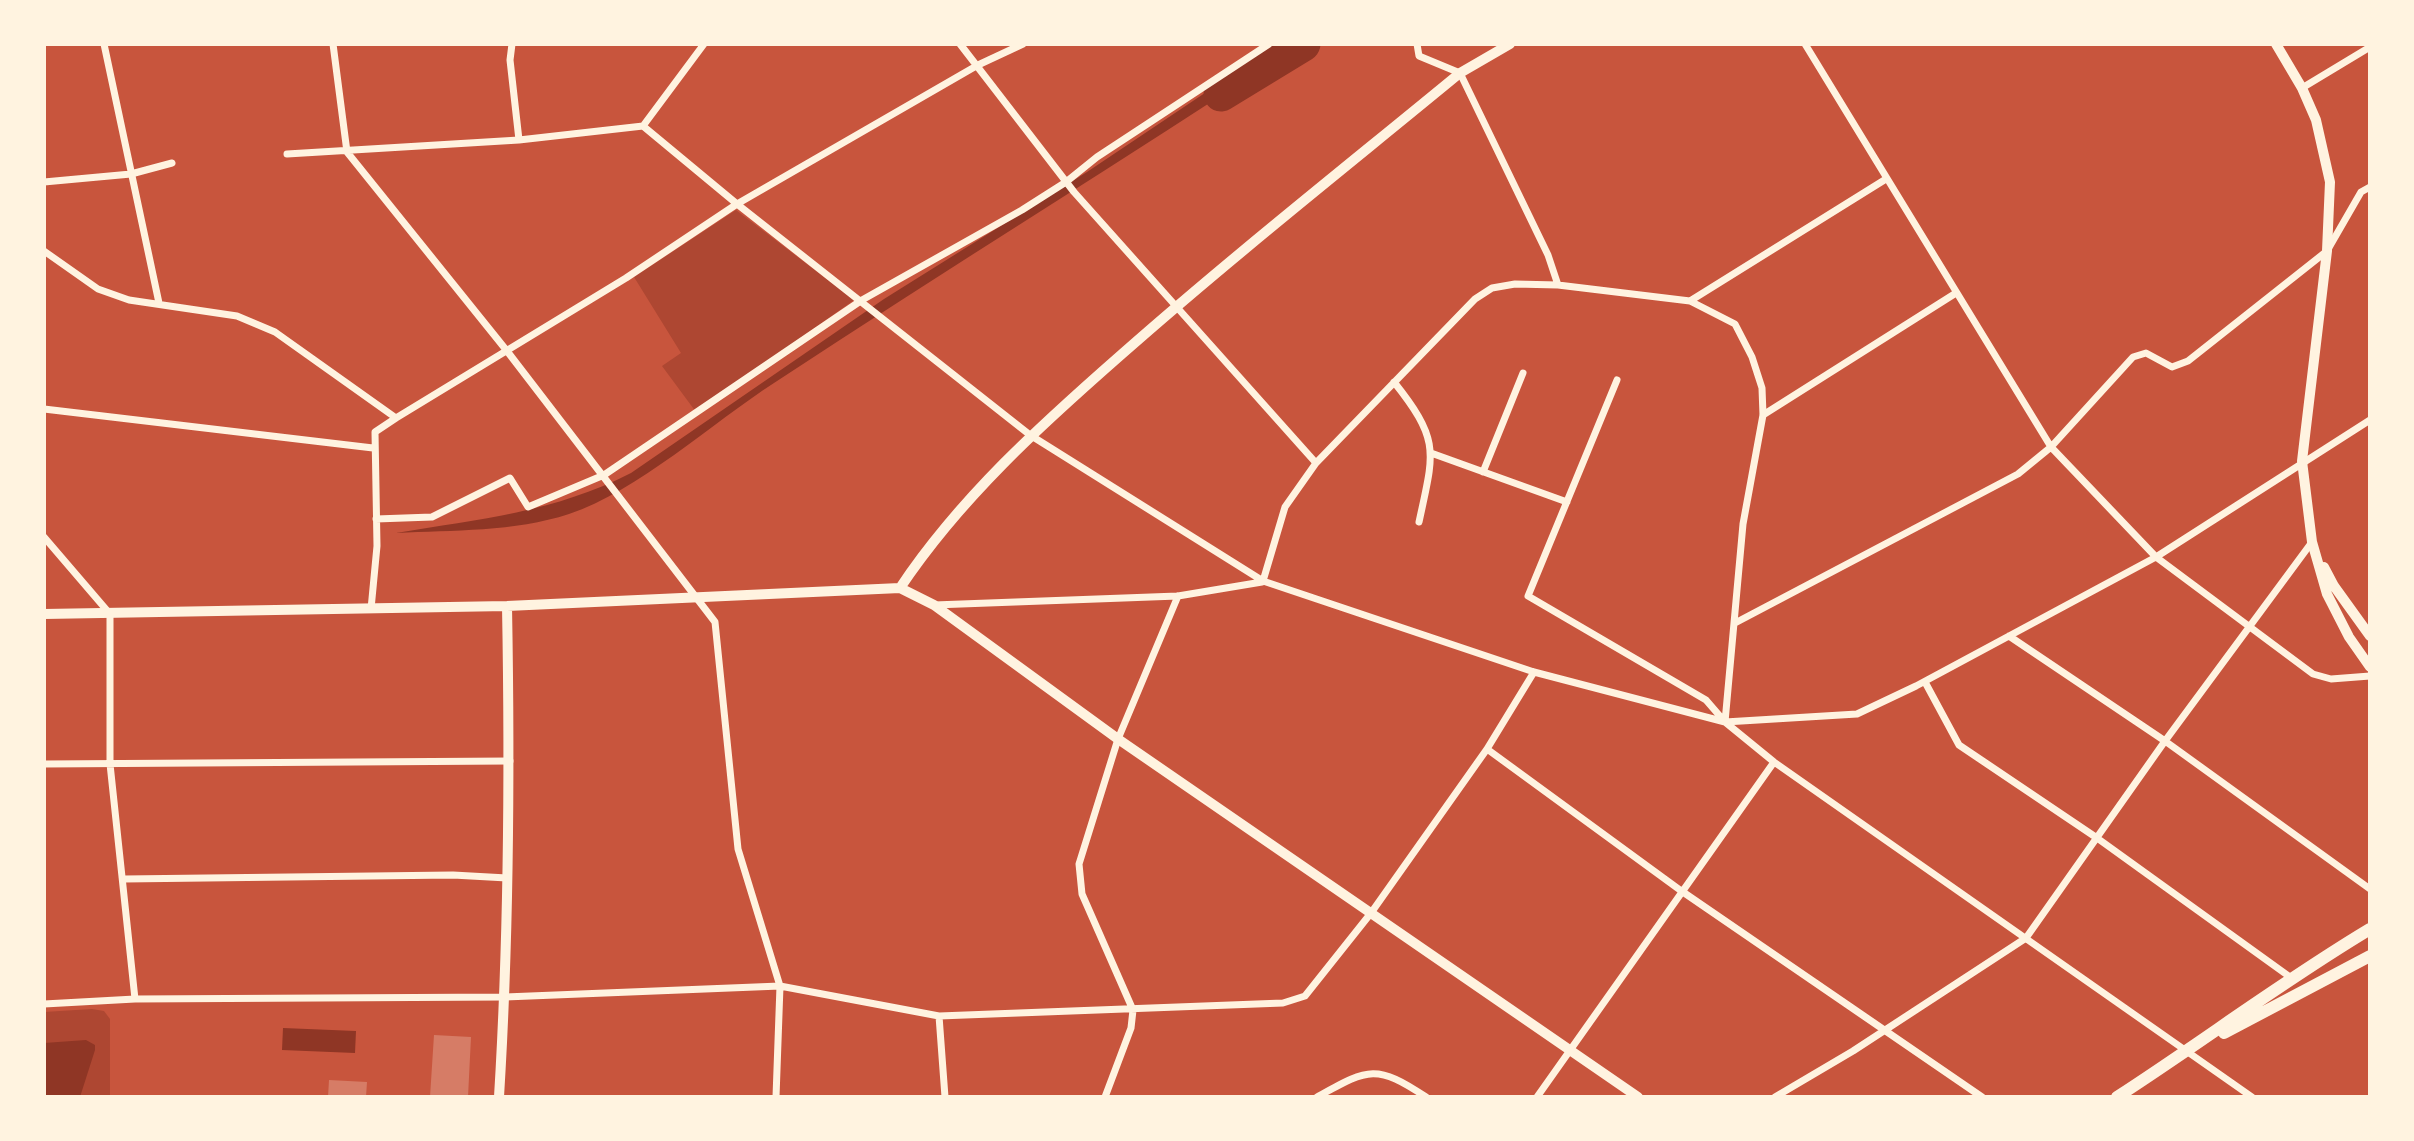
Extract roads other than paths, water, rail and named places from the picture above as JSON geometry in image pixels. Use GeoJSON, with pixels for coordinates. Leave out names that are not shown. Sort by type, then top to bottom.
{"type":"FeatureCollection","features":[{"type":"Feature","properties":{"kind":"main road"},"geometry":{"type":"LineString","coordinates":[[2117,1097],[2189,1051],[2290,977],[2370,929]]}},
{"type":"Feature","properties":{"kind":"main road"},"geometry":{"type":"LineString","coordinates":[[2189,1051],[2370,956]]}},
{"type":"Feature","properties":{"kind":"street"},"geometry":{"type":"LineString","coordinates":[[104,44],[159,303]]}},
{"type":"Feature","properties":{"kind":"street"},"geometry":{"type":"LineString","coordinates":[[333,44],[347,152],[606,477],[715,622],[738,849],[780,986],[776,1097]]}},
{"type":"Feature","properties":{"kind":"street"},"geometry":{"type":"LineString","coordinates":[[512,44],[510,60],[519,140]]}},
{"type":"Feature","properties":{"kind":"street"},"geometry":{"type":"LineString","coordinates":[[643,126],[704,44]]}},
{"type":"Feature","properties":{"kind":"street"},"geometry":{"type":"LineString","coordinates":[[960,44],[1074,192],[1316,463]]}},
{"type":"Feature","properties":{"kind":"street"},"geometry":{"type":"LineString","coordinates":[[371,609],[376,519],[373,448],[375,432],[626,278],[737,204],[978,65],[1023,44]]}},
{"type":"Feature","properties":{"kind":"street"},"geometry":{"type":"LineString","coordinates":[[376,519],[432,517],[510,478],[528,507],[606,477],[864,302],[1066,182],[1097,157],[1269,44]]}},
{"type":"Feature","properties":{"kind":"street"},"geometry":{"type":"LineString","coordinates":[[1417,44],[1419,55],[1460,73],[1548,255],[1558,285]]}},
{"type":"Feature","properties":{"kind":"street"},"geometry":{"type":"LineString","coordinates":[[900,588],[925,550],[1030,435],[1175,307],[1460,73],[1510,44]]}},
{"type":"Feature","properties":{"kind":"street"},"geometry":{"type":"LineString","coordinates":[[1805,44],[2051,447],[2156,557],[2313,674],[2331,679],[2370,676]]}},
{"type":"Feature","properties":{"kind":"street"},"geometry":{"type":"LineString","coordinates":[[2276,44],[2302,88],[2316,120],[2329,172],[2327,251],[2302,461],[2312,542],[2327,594],[2349,638],[2370,667]]}},
{"type":"Feature","properties":{"kind":"street"},"geometry":{"type":"LineString","coordinates":[[2302,88],[2370,47]]}},
{"type":"Feature","properties":{"kind":"street"},"geometry":{"type":"LineString","coordinates":[[287,154],[519,140],[643,126],[737,204],[1030,435],[1263,581],[1534,672],[1725,722],[1857,714],[1925,682],[2156,557],[2302,461],[2370,420]]}},
{"type":"Feature","properties":{"kind":"street"},"geometry":{"type":"LineString","coordinates":[[44,182],[131,174],[172,163]]}},
{"type":"Feature","properties":{"kind":"street"},"geometry":{"type":"LineString","coordinates":[[1690,302],[1886,179]]}},
{"type":"Feature","properties":{"kind":"street"},"geometry":{"type":"LineString","coordinates":[[1735,623],[2018,474],[2051,447],[2133,357],[2146,353],[2172,367],[2188,360],[2327,251],[2361,192],[2370,187]]}},
{"type":"Feature","properties":{"kind":"street"},"geometry":{"type":"LineString","coordinates":[[44,251],[98,289],[129,300],[237,316],[275,332],[396,418]]}},
{"type":"Feature","properties":{"kind":"street"},"geometry":{"type":"LineString","coordinates":[[1263,581],[1285,507],[1316,463],[1475,299],[1492,288],[1515,284],[1558,285],[1690,302],[1735,324],[1752,357],[1762,388],[1763,415],[1743,524],[1725,722]]}},
{"type":"Feature","properties":{"kind":"street"},"geometry":{"type":"LineString","coordinates":[[1763,415],[1956,293]]}},
{"type":"Feature","properties":{"kind":"street"},"geometry":{"type":"LineString","coordinates":[[1483,472],[1523,373]]}},
{"type":"Feature","properties":{"kind":"street"},"geometry":{"type":"LineString","coordinates":[[1617,380],[1528,596],[1706,700],[1725,722],[1774,762],[2252,1097]]}},
{"type":"Feature","properties":{"kind":"street"},"geometry":{"type":"LineString","coordinates":[[1394,382],[1414,406],[1431,443],[1419,522]]}},
{"type":"Feature","properties":{"kind":"street"},"geometry":{"type":"LineString","coordinates":[[44,409],[373,448]]}},
{"type":"Feature","properties":{"kind":"street"},"geometry":{"type":"LineString","coordinates":[[1431,453],[1567,502]]}},
{"type":"Feature","properties":{"kind":"street"},"geometry":{"type":"LineString","coordinates":[[44,537],[110,614],[110,764],[135,999]]}},
{"type":"Feature","properties":{"kind":"street"},"geometry":{"type":"LineString","coordinates":[[1775,1097],[2026,938],[2165,741],[2312,542]]}},
{"type":"Feature","properties":{"kind":"street"},"geometry":{"type":"LineString","coordinates":[[2312,542],[2334,586],[2370,636]]}},
{"type":"Feature","properties":{"kind":"street"},"geometry":{"type":"LineString","coordinates":[[934,605],[1178,597],[1263,581]]}},
{"type":"Feature","properties":{"kind":"street"},"geometry":{"type":"LineString","coordinates":[[44,614],[507,606],[900,588],[934,605],[1118,738],[1638,1097]]}},
{"type":"Feature","properties":{"kind":"street"},"geometry":{"type":"LineString","coordinates":[[1105,1097],[1131,1028],[1133,1010],[1082,894],[1079,864],[1118,738],[1178,597]]}},
{"type":"Feature","properties":{"kind":"street"},"geometry":{"type":"LineString","coordinates":[[499,1097],[505,998],[510,761],[507,606]]}},
{"type":"Feature","properties":{"kind":"street"},"geometry":{"type":"LineString","coordinates":[[2009,636],[2165,741],[2370,889]]}},
{"type":"Feature","properties":{"kind":"street"},"geometry":{"type":"LineString","coordinates":[[44,1004],[135,999],[505,998],[780,986],[939,1016],[1253,1007],[1283,1003],[1305,996],[1371,913],[1487,749],[1534,672]]}},
{"type":"Feature","properties":{"kind":"street"},"geometry":{"type":"LineString","coordinates":[[1925,682],[1959,745],[2097,838],[2290,977]]}},
{"type":"Feature","properties":{"kind":"street"},"geometry":{"type":"LineString","coordinates":[[1487,749],[1680,890],[1982,1097]]}},
{"type":"Feature","properties":{"kind":"street"},"geometry":{"type":"LineString","coordinates":[[44,764],[510,761]]}},
{"type":"Feature","properties":{"kind":"street"},"geometry":{"type":"LineString","coordinates":[[1537,1097],[1680,890],[1774,762]]}},
{"type":"Feature","properties":{"kind":"street"},"geometry":{"type":"LineString","coordinates":[[124,879],[453,875],[507,878]]}},
{"type":"Feature","properties":{"kind":"street"},"geometry":{"type":"LineString","coordinates":[[939,1016],[945,1097]]}},
{"type":"Feature","properties":{"kind":"street"},"geometry":{"type":"LineString","coordinates":[[1317,1097],[1353,1077],[1370,1072],[1395,1076],[1426,1097]]}},
{"type":"Feature","properties":{"kind":"waterway"},"geometry":{"type":"LineString","coordinates":[[1221,94],[1303,44]]}}]}
